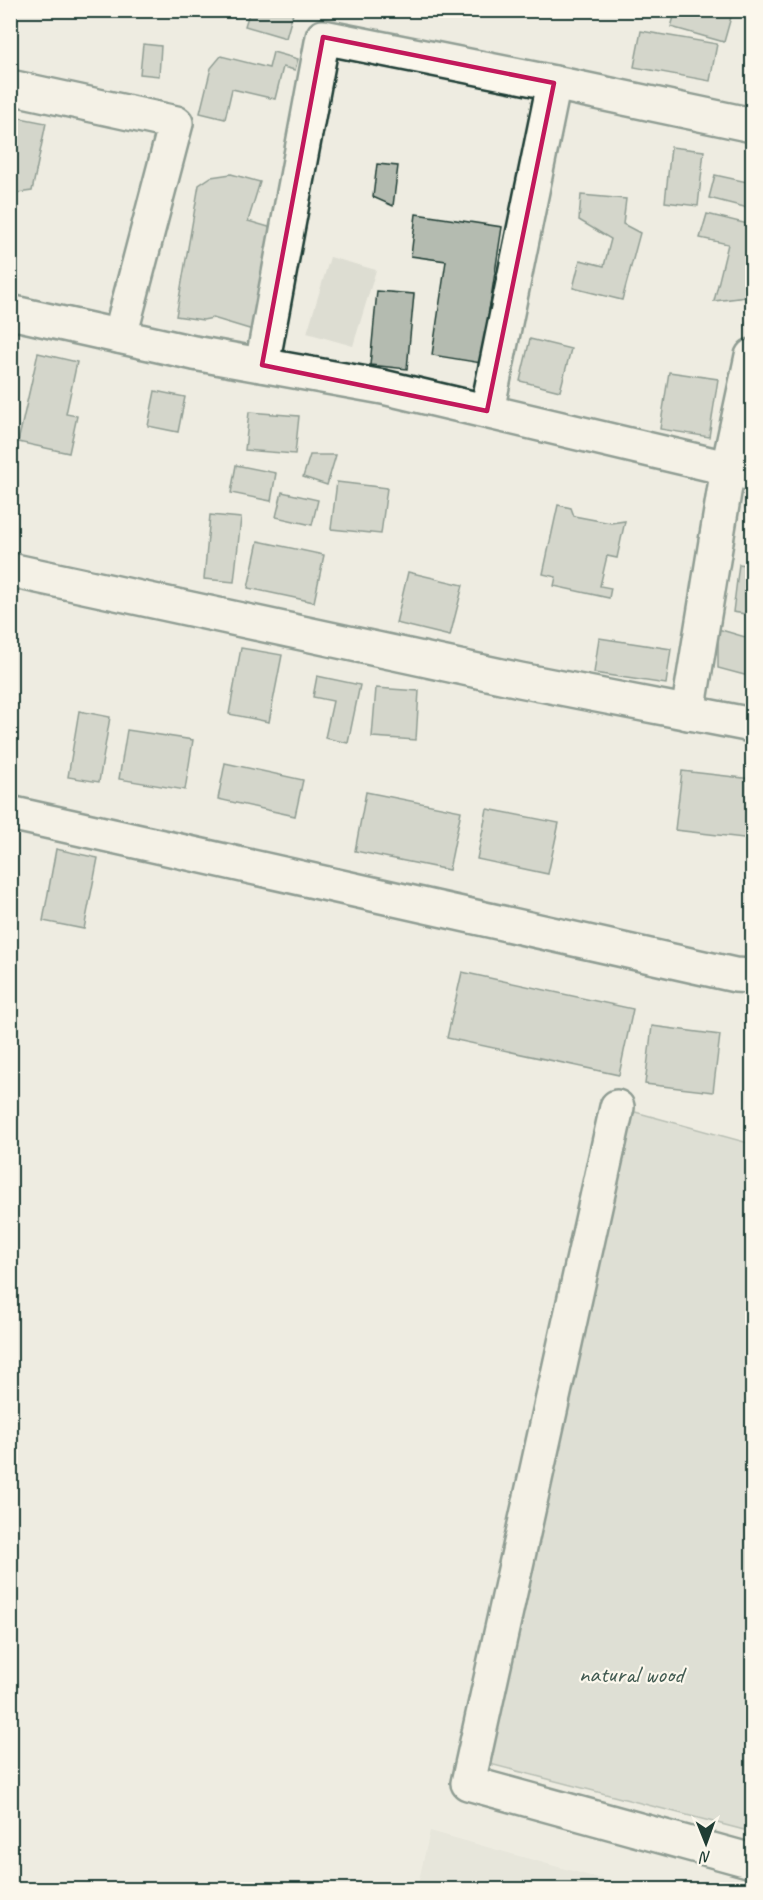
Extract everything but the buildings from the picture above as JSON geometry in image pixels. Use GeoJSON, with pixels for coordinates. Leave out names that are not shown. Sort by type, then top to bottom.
{"type":"FeatureCollection","features":[{"type":"Feature","properties":{"kind":"street"},"geometry":{"type":"LineString","coordinates":[[262,365],[323,37],[554,82],[753,125]]}},
{"type":"Feature","properties":{"kind":"street"},"geometry":{"type":"LineString","coordinates":[[487,411],[554,82]]}},
{"type":"Feature","properties":{"kind":"street"},"geometry":{"type":"LineString","coordinates":[[10,87],[176,123],[120,336]]}},
{"type":"Feature","properties":{"kind":"street"},"geometry":{"type":"LineString","coordinates":[[10,312],[194,353],[383,387],[740,471]]}},
{"type":"Feature","properties":{"kind":"street"},"geometry":{"type":"LineString","coordinates":[[688,713],[740,471],[753,356]]}},
{"type":"Feature","properties":{"kind":"street"},"geometry":{"type":"LineString","coordinates":[[10,570],[509,678],[753,725]]}},
{"type":"Feature","properties":{"kind":"street"},"geometry":{"type":"LineString","coordinates":[[10,813],[735,975],[753,976]]}},
{"type":"Feature","properties":{"kind":"street"},"geometry":{"type":"LineString","coordinates":[[617,1107],[468,1783],[753,1861]]}},
{"type":"Feature","properties":{"kind":"highlighted area"},"geometry":{"type":"Polygon","coordinates":[[[323,37],[554,83],[487,411],[262,365],[323,37]]]}},
{"type":"Feature","properties":{"kind":"shaded area"},"geometry":{"type":"Polygon","coordinates":[[[330,257],[376,270],[353,346],[307,333],[330,257]]]}},
{"type":"Feature","properties":{"kind":"shaded area"},"geometry":{"type":"Polygon","coordinates":[[[430,1831],[637,1889],[417,1889],[430,1831]]]}},
{"type":"Feature","properties":{"kind":"green space","name":"natural wood"},"geometry":{"type":"Polygon","coordinates":[[[617,1107],[752,1144],[752,1832],[490,1764],[617,1107]]]}}]}
